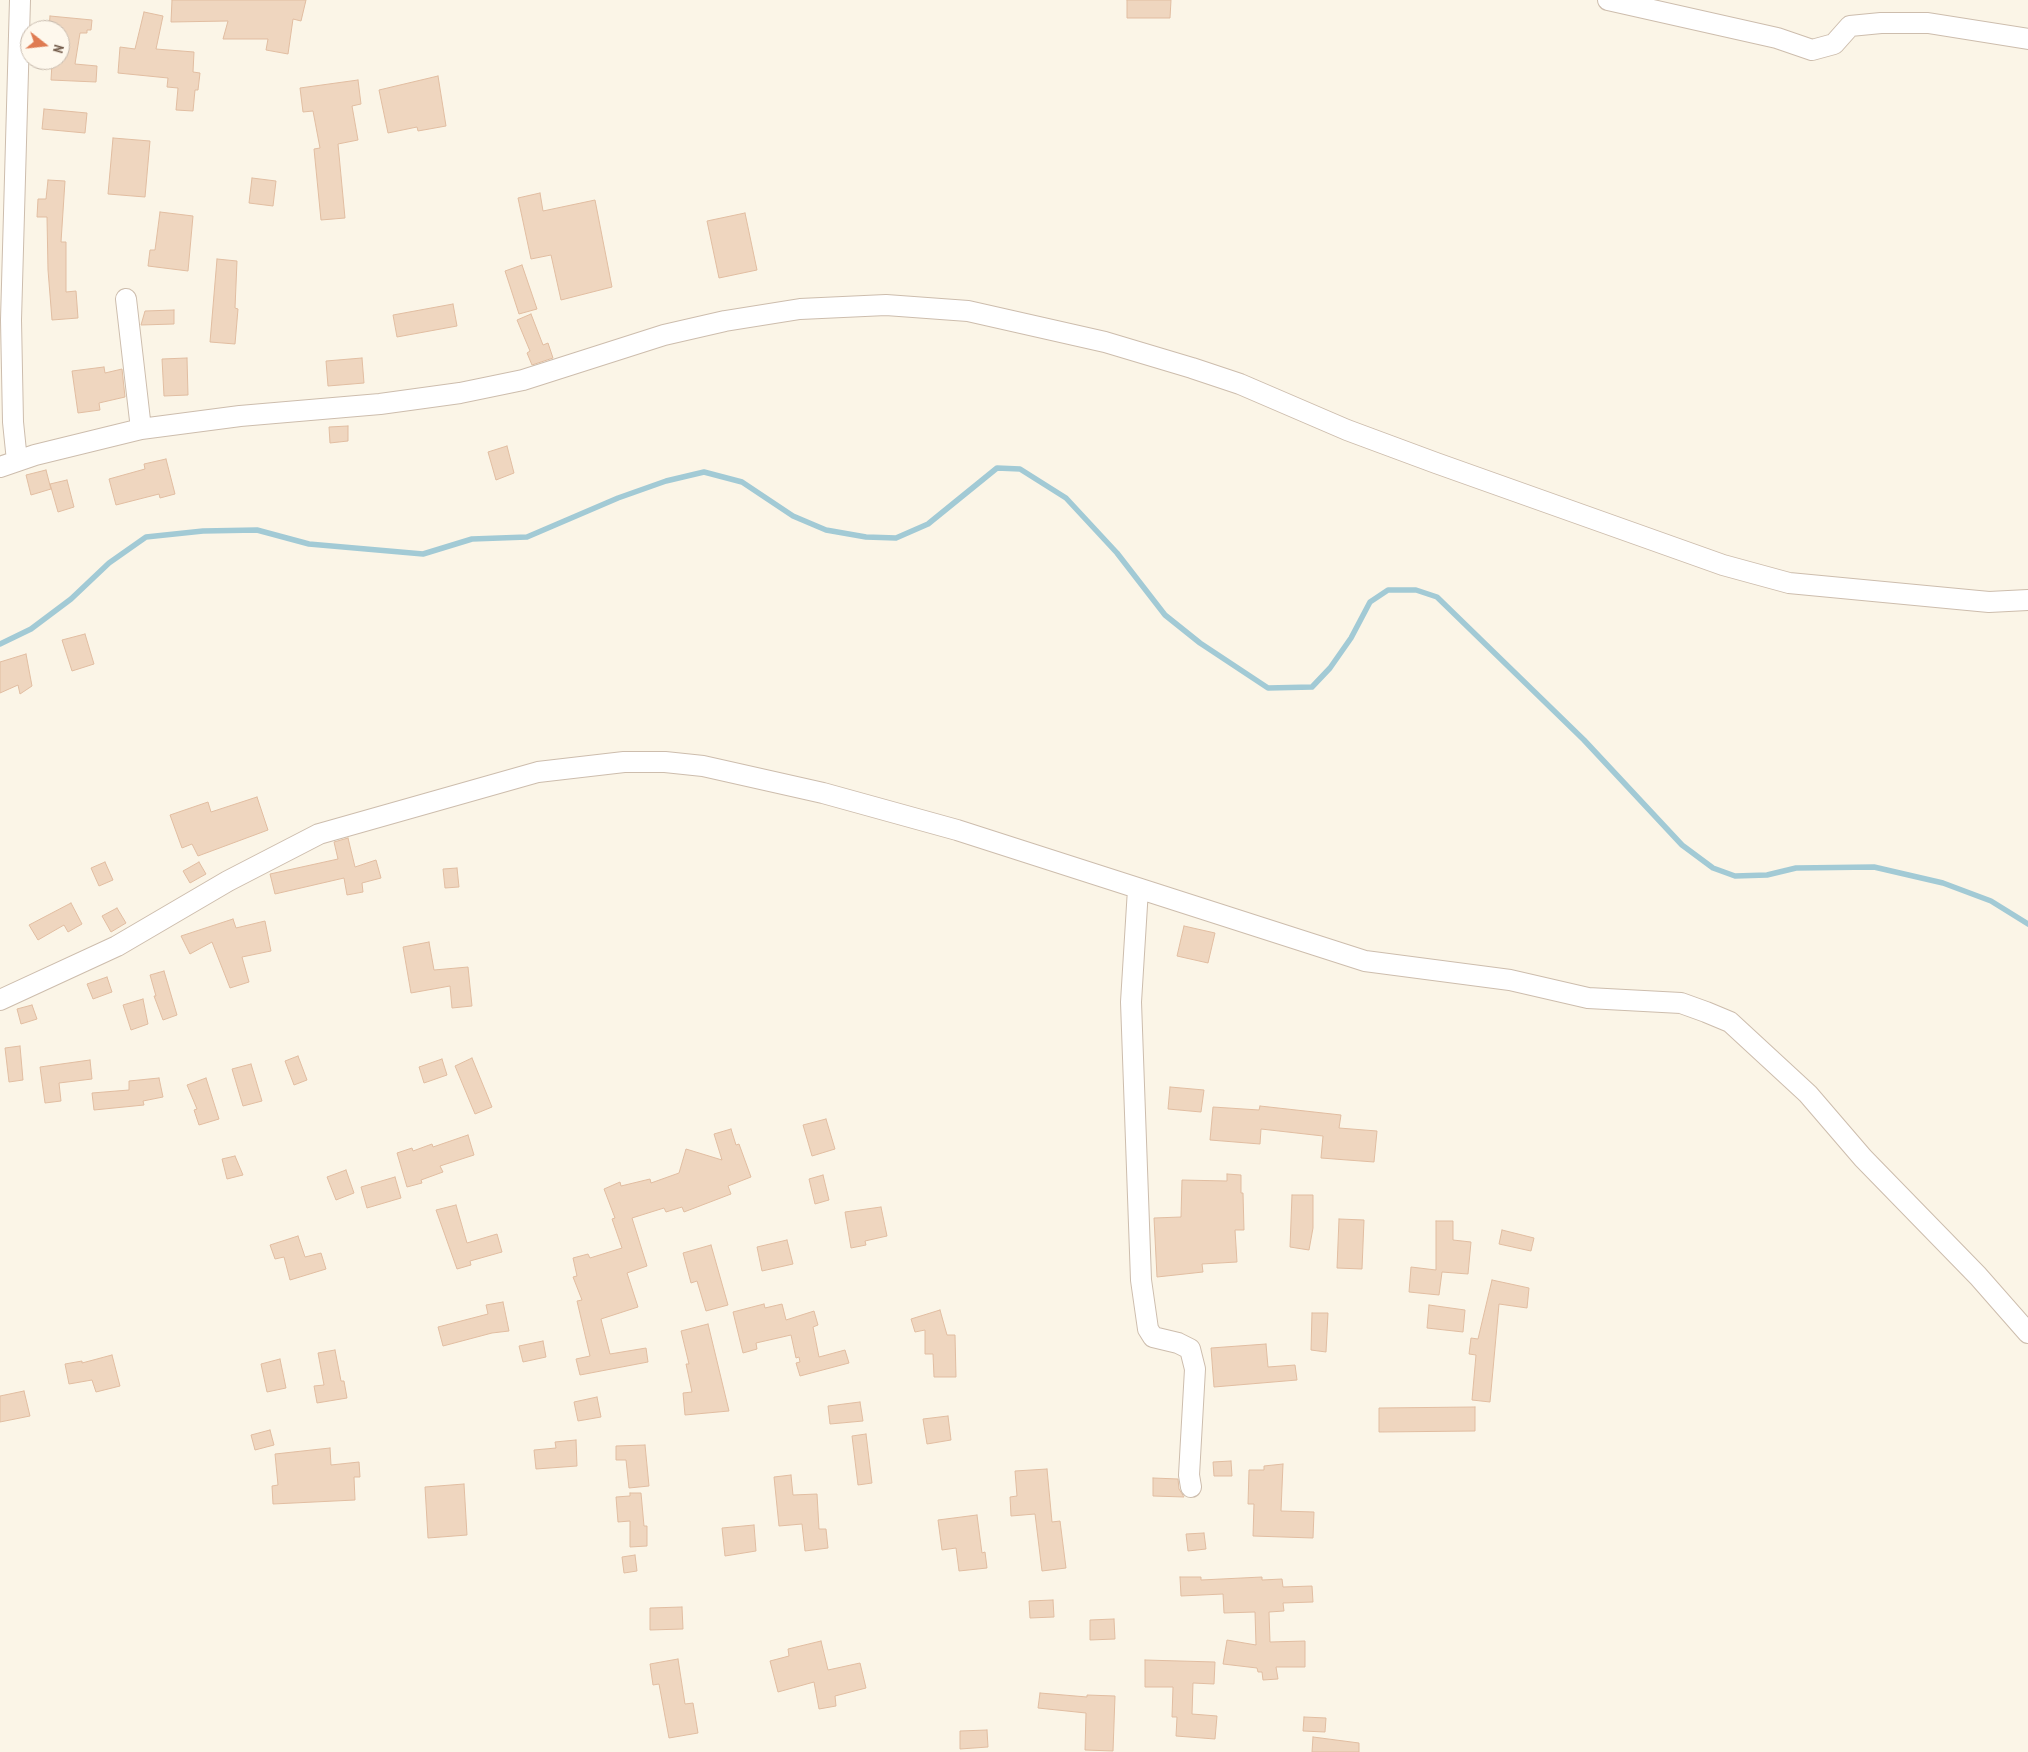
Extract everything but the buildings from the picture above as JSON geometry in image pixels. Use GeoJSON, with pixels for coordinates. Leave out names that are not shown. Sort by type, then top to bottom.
{"type":"FeatureCollection","features":[{"type":"Feature","properties":{"kind":"street"},"geometry":{"type":"LineString","coordinates":[[20,0],[12,320],[13,422],[9,464],[141,429],[240,416],[380,404],[460,393],[523,380],[664,335],[725,321],[800,309],[886,305],[968,311],[1105,342],[1208,373],[1240,384],[1356,434],[1723,565],[1788,583],[1989,602],[2028,600]]}},
{"type":"Feature","properties":{"kind":"street"},"geometry":{"type":"LineString","coordinates":[[1608,0],[1777,38],[1812,50],[1834,44],[1850,26],[1881,23],[1928,23],[2028,39]]}},
{"type":"Feature","properties":{"kind":"street"},"geometry":{"type":"LineString","coordinates":[[126,300],[141,429]]}},
{"type":"Feature","properties":{"kind":"street"},"geometry":{"type":"LineString","coordinates":[[0,1000],[117,946],[228,881],[319,834],[538,772],[624,762],[665,762],[703,766],[823,793],[957,830],[1365,961],[1510,980],[1588,998],[1681,1003],[1730,1022],[1808,1094],[1863,1158],[1978,1276],[2028,1333]]}},
{"type":"Feature","properties":{"kind":"street"},"geometry":{"type":"LineString","coordinates":[[1138,889],[1131,1002],[1141,1280],[1148,1329],[1153,1337],[1178,1343],[1190,1350],[1196,1369],[1189,1476],[1191,1487]]}},
{"type":"Feature","properties":{"kind":"waterway"},"geometry":{"type":"LineString","coordinates":[[0,644],[31,629],[71,599],[109,563],[146,537],[203,531],[257,530],[309,544],[423,554],[472,539],[527,537],[618,498],[666,481],[704,472],[742,482],[793,516],[826,530],[866,537],[896,538],[928,524],[997,468],[1020,469],[1066,498],[1117,553],[1165,615],[1200,643],[1268,688],[1312,687],[1330,668],[1351,638],[1370,602],[1388,590],[1416,590],[1437,597],[1584,740],[1682,845],[1713,868],[1735,876],[1767,875],[1796,868],[1874,867],[1943,883],[1991,901],[2028,924]]}}]}
